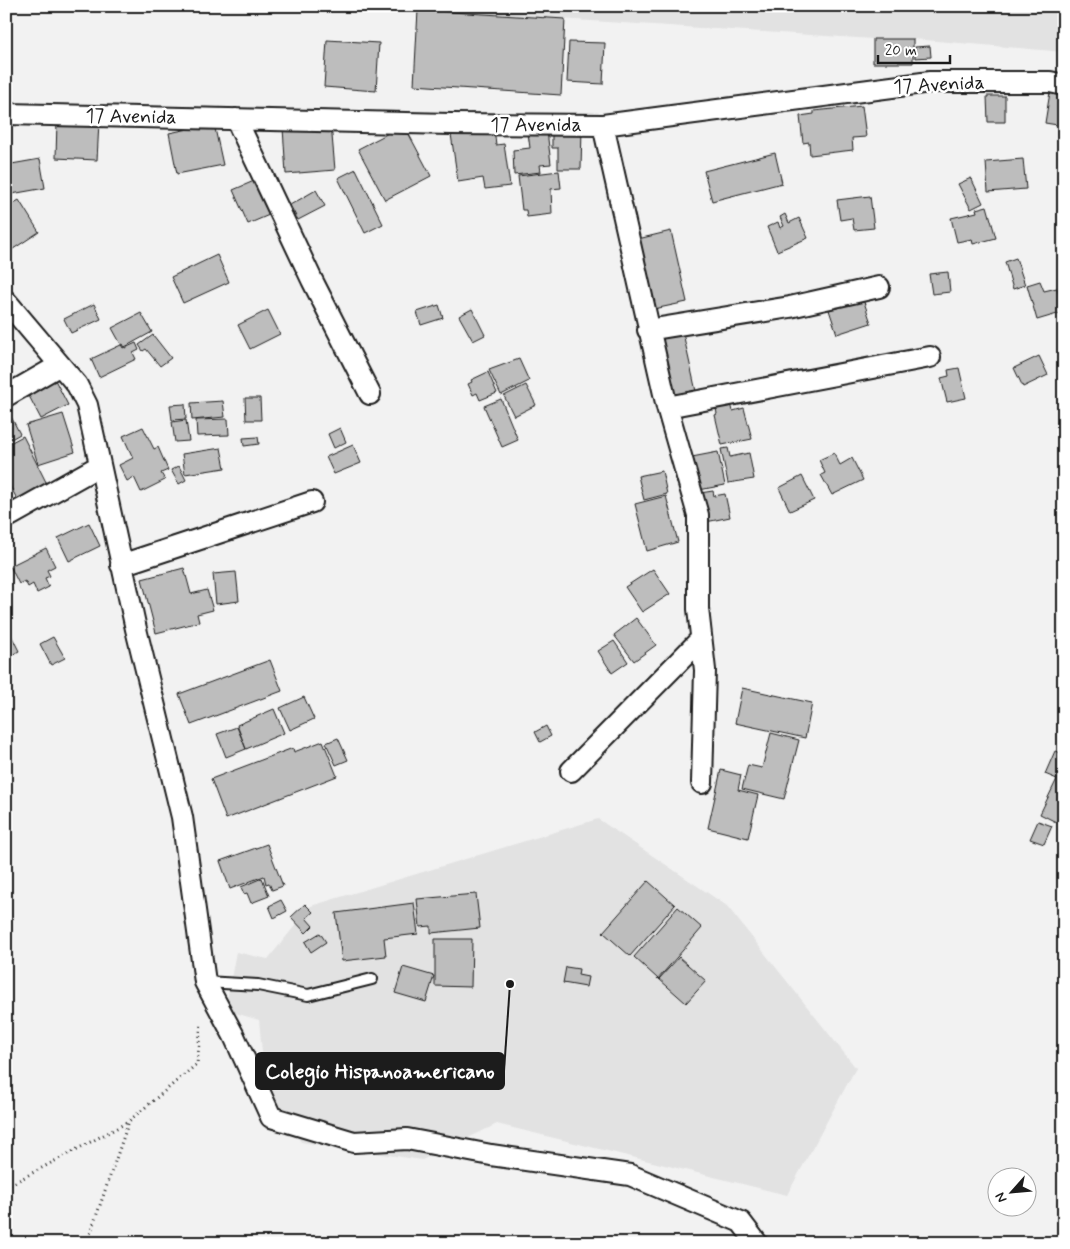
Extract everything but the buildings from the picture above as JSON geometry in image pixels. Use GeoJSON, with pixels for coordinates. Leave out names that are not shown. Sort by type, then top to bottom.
{"type":"FeatureCollection","features":[{"type":"Feature","properties":{"kind":"street","name":"17 Avenida"},"geometry":{"type":"LineString","coordinates":[[6,114],[603,125],[930,82],[1050,82],[1064,84]]}},
{"type":"Feature","properties":{"kind":"street"},"geometry":{"type":"LineString","coordinates":[[236,119],[312,280],[370,394]]}},
{"type":"Feature","properties":{"kind":"street"},"geometry":{"type":"LineString","coordinates":[[603,125],[666,407],[698,515],[698,609],[705,670],[702,783]]}},
{"type":"Feature","properties":{"kind":"street"},"geometry":{"type":"LineString","coordinates":[[648,330],[790,307],[879,287]]}},
{"type":"Feature","properties":{"kind":"street"},"geometry":{"type":"LineString","coordinates":[[6,301],[77,385],[87,405],[99,466],[182,817],[205,982],[234,1036],[271,1117],[354,1142],[407,1139],[491,1155],[630,1175],[742,1222],[757,1243]]}},
{"type":"Feature","properties":{"kind":"street"},"geometry":{"type":"LineString","coordinates":[[666,407],[930,357]]}},
{"type":"Feature","properties":{"kind":"street"},"geometry":{"type":"LineString","coordinates":[[6,396],[60,365]]}},
{"type":"Feature","properties":{"kind":"street"},"geometry":{"type":"LineString","coordinates":[[6,518],[99,466]]}},
{"type":"Feature","properties":{"kind":"street"},"geometry":{"type":"LineString","coordinates":[[122,565],[312,502]]}},
{"type":"Feature","properties":{"kind":"street"},"geometry":{"type":"LineString","coordinates":[[572,771],[701,639]]}},
{"type":"Feature","properties":{"kind":"lane"},"geometry":{"type":"LineString","coordinates":[[205,982],[258,985],[308,995],[372,979]]}},
{"type":"Feature","properties":{"kind":"path"},"geometry":{"type":"LineString","coordinates":[[6,1187],[129,1122],[196,1064],[201,1018]]}},
{"type":"Feature","properties":{"kind":"path"},"geometry":{"type":"LineString","coordinates":[[87,1243],[129,1122]]}},
{"type":"Feature","properties":{"kind":"shaded area"},"geometry":{"type":"Polygon","coordinates":[[[357,6],[1064,6],[1064,52],[913,39],[873,39],[357,6]]]}},
{"type":"Feature","properties":{"kind":"shaded area"},"geometry":{"type":"Polygon","coordinates":[[[598,819],[727,906],[856,1068],[787,1195],[497,1124],[422,1160],[301,1142],[266,1094],[259,1020],[225,1010],[236,952],[268,959],[311,906],[598,819]]]}},
{"type":"Feature","properties":{"kind":"place","name":"Colegio Hispanoamericano"},"geometry":{"type":"Point","coordinates":[510,984]}}]}
